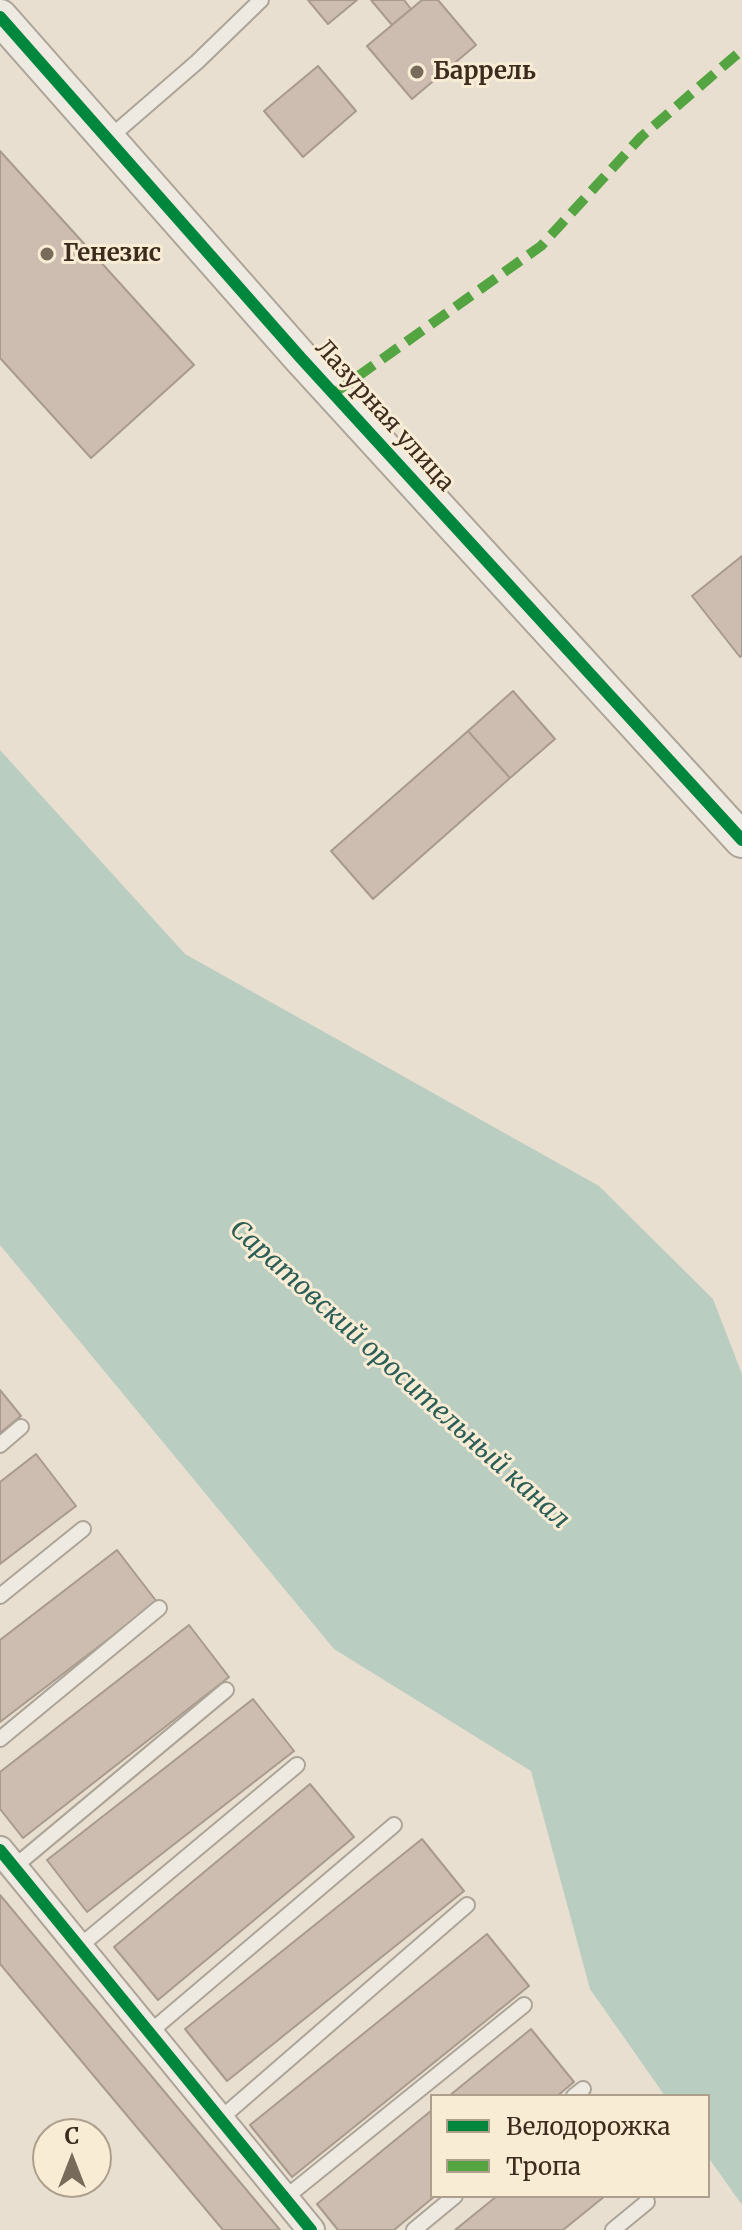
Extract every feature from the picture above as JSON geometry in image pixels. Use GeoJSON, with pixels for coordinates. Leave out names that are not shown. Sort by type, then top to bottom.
{"type":"FeatureCollection","features":[{"type":"Feature","properties":{"kind":"street","name":"Лазурная улица"},"geometry":{"type":"LineString","coordinates":[[0,17],[333,394],[741,837]]}},
{"type":"Feature","properties":{"kind":"street"},"geometry":{"type":"LineString","coordinates":[[7,1858],[311,2230]]}},
{"type":"Feature","properties":{"kind":"lane"},"geometry":{"type":"LineString","coordinates":[[108,139],[197,62],[261,0]]}},
{"type":"Feature","properties":{"kind":"lane"},"geometry":{"type":"LineString","coordinates":[[0,1445],[21,1427]]}},
{"type":"Feature","properties":{"kind":"lane"},"geometry":{"type":"LineString","coordinates":[[0,1596],[83,1529]]}},
{"type":"Feature","properties":{"kind":"lane"},"geometry":{"type":"LineString","coordinates":[[0,1739],[159,1608]]}},
{"type":"Feature","properties":{"kind":"lane"},"geometry":{"type":"LineString","coordinates":[[7,1858],[226,1690]]}},
{"type":"Feature","properties":{"kind":"lane"},"geometry":{"type":"LineString","coordinates":[[80,1946],[297,1765]]}},
{"type":"Feature","properties":{"kind":"lane"},"geometry":{"type":"LineString","coordinates":[[150,2032],[394,1825]]}},
{"type":"Feature","properties":{"kind":"lane"},"geometry":{"type":"LineString","coordinates":[[220,2119],[467,1905]]}},
{"type":"Feature","properties":{"kind":"lane"},"geometry":{"type":"LineString","coordinates":[[285,2198],[524,2005]]}},
{"type":"Feature","properties":{"kind":"lane"},"geometry":{"type":"LineString","coordinates":[[414,2230],[453,2198]]}},
{"type":"Feature","properties":{"kind":"lane"},"geometry":{"type":"LineString","coordinates":[[613,2230],[647,2202]]}},
{"type":"Feature","properties":{"kind":"water","name":"Саратовский оросительный канал"},"geometry":{"type":"Polygon","coordinates":[[[0,750],[185,954],[599,1186],[713,1299],[742,1374],[742,2205],[710,2160],[710,2094],[664,2094],[590,1989],[531,1771],[334,1649],[0,1245],[0,750]]]}},
{"type":"Feature","properties":{"kind":"building"},"geometry":{"type":"Polygon","coordinates":[[[308,0],[357,0],[328,24],[308,0]]]}},
{"type":"Feature","properties":{"kind":"building"},"geometry":{"type":"Polygon","coordinates":[[[371,0],[404,0],[411,9],[392,25],[371,0]]]}},
{"type":"Feature","properties":{"kind":"building","name":"Баррель"},"geometry":{"type":"Polygon","coordinates":[[[422,0],[438,0],[476,45],[412,99],[367,46],[422,0]]]}},
{"type":"Feature","properties":{"kind":"building"},"geometry":{"type":"Polygon","coordinates":[[[318,66],[356,111],[303,157],[264,111],[318,66]]]}},
{"type":"Feature","properties":{"kind":"building","name":"Генезис"},"geometry":{"type":"Polygon","coordinates":[[[0,151],[194,365],[91,458],[0,358],[0,151]]]}},
{"type":"Feature","properties":{"kind":"building"},"geometry":{"type":"Polygon","coordinates":[[[742,556],[742,655],[740,657],[692,596],[742,556]]]}},
{"type":"Feature","properties":{"kind":"building"},"geometry":{"type":"Polygon","coordinates":[[[513,691],[555,739],[510,778],[468,731],[513,691]]]}},
{"type":"Feature","properties":{"kind":"building"},"geometry":{"type":"Polygon","coordinates":[[[468,731],[510,778],[373,899],[331,851],[468,731]]]}},
{"type":"Feature","properties":{"kind":"building"},"geometry":{"type":"Polygon","coordinates":[[[0,1390],[21,1416],[0,1433],[0,1390]]]}},
{"type":"Feature","properties":{"kind":"building"},"geometry":{"type":"Polygon","coordinates":[[[36,1454],[76,1506],[0,1564],[0,1482],[36,1454]]]}},
{"type":"Feature","properties":{"kind":"building"},"geometry":{"type":"Polygon","coordinates":[[[117,1550],[157,1602],[0,1722],[0,1640],[117,1550]]]}},
{"type":"Feature","properties":{"kind":"building"},"geometry":{"type":"Polygon","coordinates":[[[189,1625],[229,1677],[23,1838],[0,1809],[0,1772],[189,1625]]]}},
{"type":"Feature","properties":{"kind":"building"},"geometry":{"type":"Polygon","coordinates":[[[253,1699],[294,1751],[87,1912],[47,1860],[253,1699]]]}},
{"type":"Feature","properties":{"kind":"building"},"geometry":{"type":"Polygon","coordinates":[[[310,1784],[354,1837],[158,2000],[114,1947],[310,1784]]]}},
{"type":"Feature","properties":{"kind":"building"},"geometry":{"type":"Polygon","coordinates":[[[422,1839],[464,1891],[227,2081],[185,2029],[422,1839]]]}},
{"type":"Feature","properties":{"kind":"building"},"geometry":{"type":"Polygon","coordinates":[[[0,1895],[280,2230],[223,2230],[0,1964],[0,1895]]]}},
{"type":"Feature","properties":{"kind":"building"},"geometry":{"type":"Polygon","coordinates":[[[487,1934],[529,1986],[292,2177],[250,2125],[487,1934]]]}},
{"type":"Feature","properties":{"kind":"building"},"geometry":{"type":"Polygon","coordinates":[[[531,2029],[574,2082],[559,2094],[451,2094],[531,2029]]]}},
{"type":"Feature","properties":{"kind":"building"},"geometry":{"type":"Polygon","coordinates":[[[430,2112],[430,2198],[433,2198],[394,2230],[338,2230],[317,2204],[430,2112]]]}},
{"type":"Feature","properties":{"kind":"building"},"geometry":{"type":"Polygon","coordinates":[[[495,2198],[603,2198],[563,2230],[455,2230],[495,2198]]]}},
{"type":"Feature","properties":{"kind":"marked path"},"geometry":{"type":"LineString","coordinates":[[333,394],[541,246],[641,137],[742,50]]}},
{"type":"Feature","properties":{"kind":"cycle path"},"geometry":{"type":"LineString","coordinates":[[0,17],[300,357],[742,840]]}},
{"type":"Feature","properties":{"kind":"cycle path"},"geometry":{"type":"LineString","coordinates":[[0,1850],[311,2230]]}},
{"type":"Feature","properties":{"kind":"place","name":"Баррель"},"geometry":{"type":"Point","coordinates":[417,72]}},
{"type":"Feature","properties":{"kind":"place","name":"Генезис"},"geometry":{"type":"Point","coordinates":[47,254]}}]}
